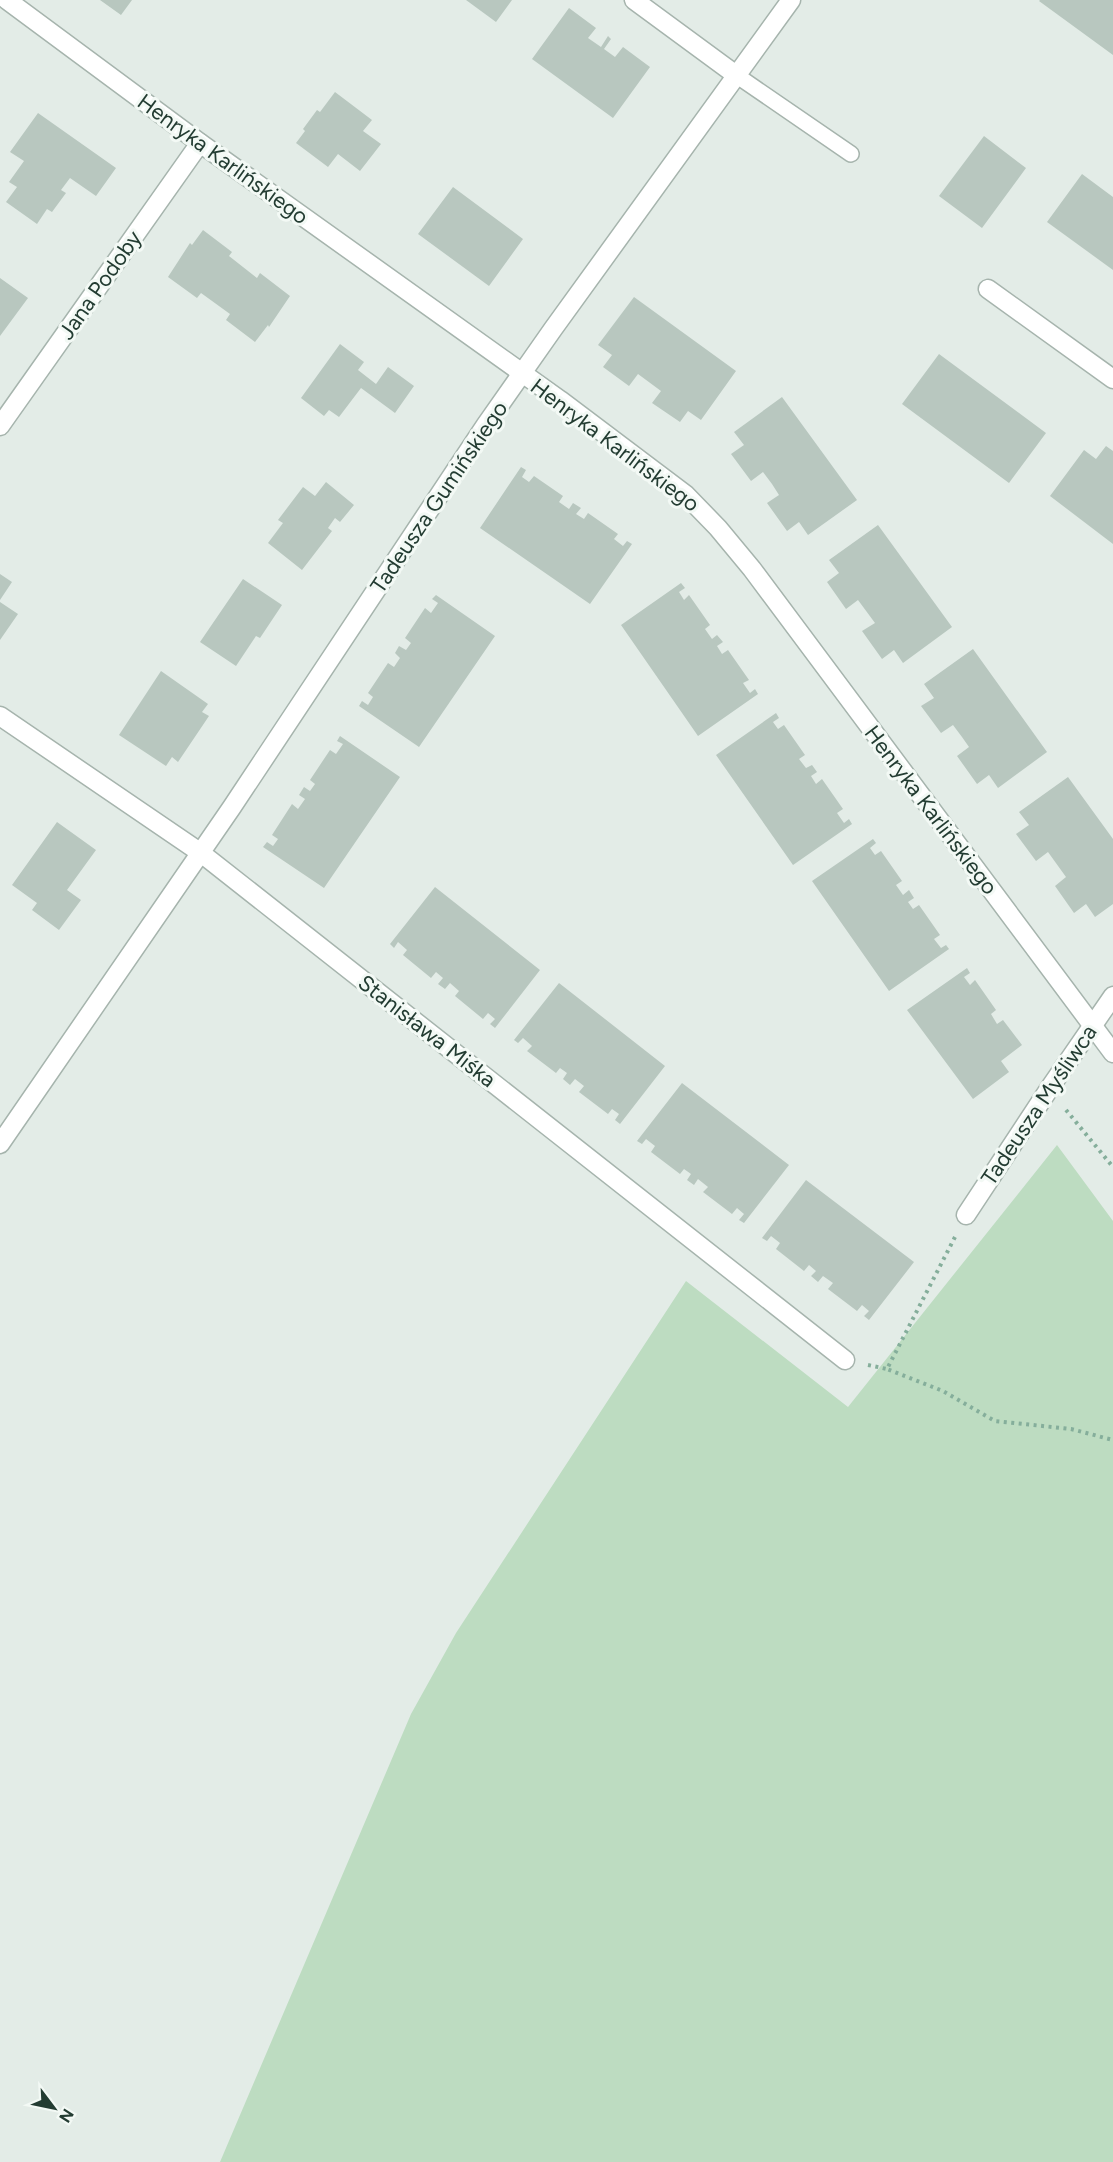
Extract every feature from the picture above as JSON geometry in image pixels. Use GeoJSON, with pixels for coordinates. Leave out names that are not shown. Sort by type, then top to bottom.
{"type":"FeatureCollection","features":[{"type":"Feature","properties":{"kind":"street","name":"Henryka Karlińskiego"},"geometry":{"type":"LineString","coordinates":[[7,0],[200,143],[686,495],[718,528],[752,569],[1113,1053]]}},
{"type":"Feature","properties":{"kind":"street"},"geometry":{"type":"LineString","coordinates":[[634,0],[736,75]]}},
{"type":"Feature","properties":{"kind":"street","name":"Tadeusza Gumińskiego"},"geometry":{"type":"LineString","coordinates":[[0,1144],[201,853],[522,374],[791,0]]}},
{"type":"Feature","properties":{"kind":"street","name":"Jana Podoby"},"geometry":{"type":"LineString","coordinates":[[0,426],[200,143]]}},
{"type":"Feature","properties":{"kind":"street"},"geometry":{"type":"LineString","coordinates":[[988,289],[1113,379]]}},
{"type":"Feature","properties":{"kind":"street","name":"Stanisława Miśka"},"geometry":{"type":"LineString","coordinates":[[0,716],[201,853],[845,1360]]}},
{"type":"Feature","properties":{"kind":"street","name":"Tadeusza Myśliwca"},"geometry":{"type":"LineString","coordinates":[[966,1215],[1113,996]]}},
{"type":"Feature","properties":{"kind":"lane"},"geometry":{"type":"LineString","coordinates":[[736,75],[852,154]]}},
{"type":"Feature","properties":{"kind":"path"},"geometry":{"type":"LineString","coordinates":[[1049,1089],[1113,1167]]}},
{"type":"Feature","properties":{"kind":"path"},"geometry":{"type":"LineString","coordinates":[[966,1215],[887,1369],[943,1390],[994,1421],[1071,1429],[1113,1440]]}},
{"type":"Feature","properties":{"kind":"green space"},"geometry":{"type":"Polygon","coordinates":[[[1057,1145],[1113,1221],[1113,2162],[220,2162],[411,1714],[456,1633],[686,1281],[848,1407],[1057,1145]]]}},
{"type":"Feature","properties":{"kind":"building"},"geometry":{"type":"Polygon","coordinates":[[[100,0],[132,0],[121,15],[100,0]]]}},
{"type":"Feature","properties":{"kind":"building"},"geometry":{"type":"Polygon","coordinates":[[[466,0],[512,0],[496,22],[466,0]]]}},
{"type":"Feature","properties":{"kind":"building"},"geometry":{"type":"Polygon","coordinates":[[[1113,0],[1113,55],[1039,1],[1113,0]]]}},
{"type":"Feature","properties":{"kind":"building"},"geometry":{"type":"Polygon","coordinates":[[[569,8],[596,28],[588,38],[601,47],[608,36],[611,39],[604,49],[615,57],[623,47],[650,67],[613,118],[532,59],[569,8]]]}},
{"type":"Feature","properties":{"kind":"building"},"geometry":{"type":"Polygon","coordinates":[[[335,92],[372,120],[363,131],[381,144],[360,171],[338,154],[328,167],[296,143],[317,110],[320,112],[335,92]]]}},
{"type":"Feature","properties":{"kind":"building"},"geometry":{"type":"Polygon","coordinates":[[[38,113],[116,168],[96,196],[70,178],[61,190],[66,193],[52,212],[47,209],[37,224],[6,202],[17,187],[9,182],[24,161],[10,152],[38,113]]]}},
{"type":"Feature","properties":{"kind":"building"},"geometry":{"type":"Polygon","coordinates":[[[984,136],[1026,168],[982,228],[939,196],[984,136]]]}},
{"type":"Feature","properties":{"kind":"building"},"geometry":{"type":"Polygon","coordinates":[[[1082,174],[1113,197],[1113,270],[1047,222],[1082,174]]]}},
{"type":"Feature","properties":{"kind":"building"},"geometry":{"type":"Polygon","coordinates":[[[453,187],[523,239],[489,286],[418,234],[453,187]]]}},
{"type":"Feature","properties":{"kind":"building"},"geometry":{"type":"Polygon","coordinates":[[[203,230],[232,252],[229,256],[257,278],[260,273],[290,296],[269,327],[268,325],[255,342],[226,320],[230,314],[201,293],[197,298],[168,277],[190,243],[192,245],[203,230]]]}},
{"type":"Feature","properties":{"kind":"building"},"geometry":{"type":"Polygon","coordinates":[[[0,278],[28,298],[0,336],[0,278]]]}},
{"type":"Feature","properties":{"kind":"building"},"geometry":{"type":"Polygon","coordinates":[[[634,297],[736,371],[701,420],[688,411],[680,422],[652,403],[661,391],[638,374],[629,386],[603,367],[612,355],[598,345],[634,297]]]}},
{"type":"Feature","properties":{"kind":"building"},"geometry":{"type":"Polygon","coordinates":[[[340,344],[364,362],[358,370],[376,384],[388,367],[414,386],[395,413],[361,388],[339,417],[329,410],[324,416],[301,398],[340,344]]]}},
{"type":"Feature","properties":{"kind":"building"},"geometry":{"type":"Polygon","coordinates":[[[939,354],[1046,433],[1009,483],[902,404],[939,354]]]}},
{"type":"Feature","properties":{"kind":"building"},"geometry":{"type":"Polygon","coordinates":[[[782,397],[857,500],[808,535],[799,522],[787,531],[767,503],[779,495],[772,484],[763,472],[751,481],[731,454],[744,445],[734,432],[782,397]]]}},
{"type":"Feature","properties":{"kind":"building"},"geometry":{"type":"Polygon","coordinates":[[[1106,446],[1113,451],[1113,544],[1050,496],[1084,450],[1096,459],[1106,446]]]}},
{"type":"Feature","properties":{"kind":"building"},"geometry":{"type":"Polygon","coordinates":[[[521,467],[526,470],[522,477],[529,482],[534,476],[563,496],[559,502],[569,509],[573,503],[581,508],[576,514],[584,519],[588,513],[618,534],[614,539],[623,546],[627,541],[632,544],[590,604],[480,528],[521,467]]]}},
{"type":"Feature","properties":{"kind":"building"},"geometry":{"type":"Polygon","coordinates":[[[326,482],[354,505],[340,522],[335,518],[328,528],[332,531],[302,570],[268,543],[283,523],[278,520],[303,487],[315,496],[326,482]]]}},
{"type":"Feature","properties":{"kind":"building"},"geometry":{"type":"Polygon","coordinates":[[[878,525],[952,627],[903,663],[894,650],[882,659],[862,631],[875,623],[858,600],[846,609],[827,582],[839,573],[829,560],[878,525]]]}},
{"type":"Feature","properties":{"kind":"building"},"geometry":{"type":"Polygon","coordinates":[[[0,574],[12,582],[0,600],[0,574]]]}},
{"type":"Feature","properties":{"kind":"building"},"geometry":{"type":"Polygon","coordinates":[[[243,579],[282,605],[260,638],[256,636],[236,666],[200,642],[243,579]]]}},
{"type":"Feature","properties":{"kind":"building"},"geometry":{"type":"Polygon","coordinates":[[[681,583],[685,588],[679,592],[684,600],[689,595],[710,625],[705,629],[712,639],[717,635],[723,642],[717,646],[722,654],[728,650],[749,680],[743,683],[750,693],[755,689],[758,694],[698,736],[621,625],[681,583]]]}},
{"type":"Feature","properties":{"kind":"building"},"geometry":{"type":"Polygon","coordinates":[[[436,595],[495,636],[419,747],[359,706],[362,701],[368,705],[373,697],[368,693],[388,663],[394,667],[400,658],[395,653],[399,646],[406,650],[411,643],[405,638],[425,608],[431,613],[438,603],[432,599],[436,595]]]}},
{"type":"Feature","properties":{"kind":"building"},"geometry":{"type":"Polygon","coordinates":[[[0,602],[18,614],[0,640],[0,602]]]}},
{"type":"Feature","properties":{"kind":"building"},"geometry":{"type":"Polygon","coordinates":[[[973,649],[1047,752],[998,788],[989,775],[977,784],[957,756],[969,747],[962,737],[953,725],[941,733],[921,706],[934,698],[924,684],[973,649]]]}},
{"type":"Feature","properties":{"kind":"building"},"geometry":{"type":"Polygon","coordinates":[[[161,671],[208,704],[202,712],[209,716],[178,762],[172,757],[166,766],[119,735],[161,671]]]}},
{"type":"Feature","properties":{"kind":"building"},"geometry":{"type":"Polygon","coordinates":[[[776,713],[779,718],[773,722],[778,729],[784,725],[805,755],[799,759],[806,768],[812,765],[817,772],[811,776],[816,784],[822,779],[843,809],[837,813],[844,823],[849,819],[852,824],[793,865],[716,755],[776,713]]]}},
{"type":"Feature","properties":{"kind":"building"},"geometry":{"type":"Polygon","coordinates":[[[340,736],[400,777],[324,888],[263,847],[267,842],[273,846],[278,839],[272,835],[292,804],[298,809],[305,799],[299,795],[304,787],[310,791],[315,784],[310,780],[330,750],[336,754],[343,744],[337,741],[340,736]]]}},
{"type":"Feature","properties":{"kind":"building"},"geometry":{"type":"Polygon","coordinates":[[[1068,777],[1113,839],[1113,904],[1095,917],[1086,904],[1074,913],[1055,886],[1066,877],[1048,852],[1036,861],[1016,834],[1029,825],[1019,812],[1068,777]]]}},
{"type":"Feature","properties":{"kind":"building"},"geometry":{"type":"Polygon","coordinates":[[[57,822],[96,850],[67,890],[81,900],[59,930],[32,910],[37,903],[12,885],[57,822]]]}},
{"type":"Feature","properties":{"kind":"building"},"geometry":{"type":"Polygon","coordinates":[[[873,839],[876,843],[870,848],[875,855],[881,851],[902,881],[896,885],[903,895],[909,890],[914,898],[908,902],[913,909],[919,905],[940,935],[934,939],[941,948],[946,945],[949,949],[889,991],[812,881],[873,839]]]}},
{"type":"Feature","properties":{"kind":"building"},"geometry":{"type":"Polygon","coordinates":[[[435,887],[540,970],[495,1028],[490,1024],[495,1019],[488,1013],[483,1019],[455,996],[459,991],[450,983],[445,989],[438,984],[443,978],[436,972],[431,978],[403,955],[407,950],[398,942],[394,948],[390,944],[435,887]]]}},
{"type":"Feature","properties":{"kind":"building"},"geometry":{"type":"Polygon","coordinates":[[[967,968],[970,973],[964,977],[970,985],[975,980],[996,1010],[991,1014],[997,1024],[1003,1020],[1022,1045],[1001,1061],[1009,1072],[973,1099],[907,1010],[967,968]]]}},
{"type":"Feature","properties":{"kind":"building"},"geometry":{"type":"Polygon","coordinates":[[[559,983],[665,1066],[620,1124],[615,1120],[619,1114],[612,1109],[608,1114],[579,1092],[584,1086],[575,1079],[570,1085],[563,1079],[567,1073],[560,1068],[556,1073],[527,1051],[532,1046],[523,1038],[518,1043],[514,1040],[559,983]]]}},
{"type":"Feature","properties":{"kind":"building"},"geometry":{"type":"Polygon","coordinates":[[[682,1083],[789,1165],[744,1223],[739,1220],[744,1214],[737,1208],[732,1214],[703,1192],[708,1187],[698,1179],[694,1185],[687,1180],[691,1174],[684,1169],[680,1174],[651,1152],[655,1146],[646,1139],[642,1144],[637,1141],[682,1083]]]}},
{"type":"Feature","properties":{"kind":"building"},"geometry":{"type":"Polygon","coordinates":[[[806,1180],[914,1262],[869,1320],[864,1316],[869,1311],[862,1305],[857,1311],[828,1289],[833,1283],[823,1276],[818,1282],[811,1276],[816,1271],[809,1265],[804,1271],[776,1249],[780,1243],[771,1236],[767,1241],[762,1238],[806,1180]]]}}]}
